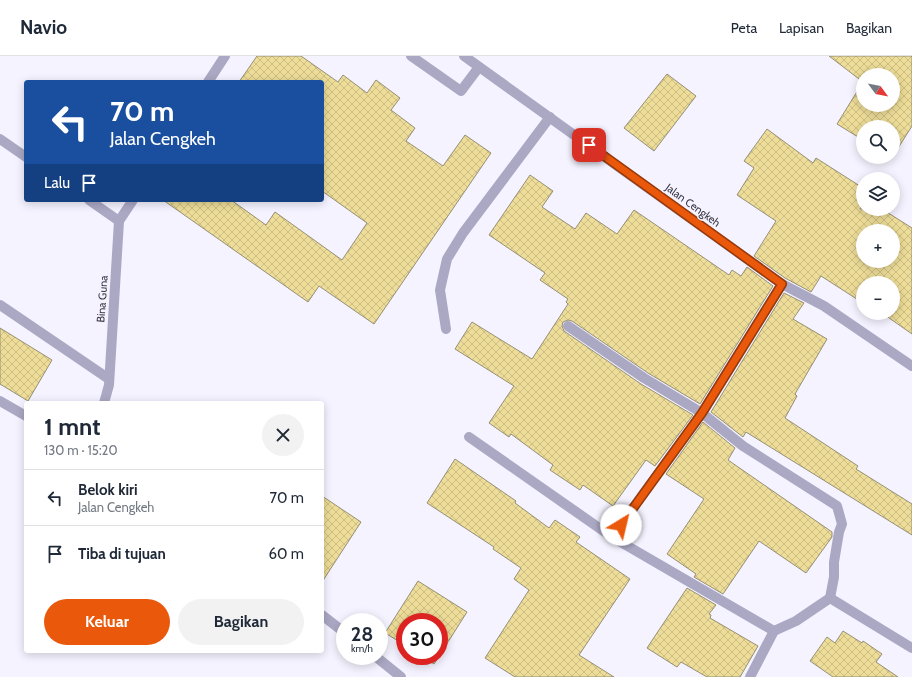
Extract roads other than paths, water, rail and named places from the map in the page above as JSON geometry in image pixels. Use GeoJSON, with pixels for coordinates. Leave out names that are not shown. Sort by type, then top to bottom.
{"type":"FeatureCollection","features":[{"type":"Feature","properties":{"kind":"street"},"geometry":{"type":"LineString","coordinates":[[209,80],[225,56]]}},
{"type":"Feature","properties":{"kind":"street"},"geometry":{"type":"LineString","coordinates":[[411,56],[461,91],[479,67]]}},
{"type":"Feature","properties":{"kind":"street","name":"Jalan Cengkeh"},"geometry":{"type":"LineString","coordinates":[[464,56],[782,284],[824,306],[912,366]]}},
{"type":"Feature","properties":{"kind":"street"},"geometry":{"type":"LineString","coordinates":[[446,329],[440,290],[447,259],[463,233],[550,117]]}},
{"type":"Feature","properties":{"kind":"street"},"geometry":{"type":"LineString","coordinates":[[0,139],[24,156]]}},
{"type":"Feature","properties":{"kind":"street"},"geometry":{"type":"LineString","coordinates":[[92,202],[120,221]]}},
{"type":"Feature","properties":{"kind":"street","name":"Bina Guna"},"geometry":{"type":"LineString","coordinates":[[104,401],[109,379],[120,221],[132,202]]}},
{"type":"Feature","properties":{"kind":"street"},"geometry":{"type":"LineString","coordinates":[[612,537],[702,413],[782,284]]}},
{"type":"Feature","properties":{"kind":"street"},"geometry":{"type":"LineString","coordinates":[[0,305],[109,379]]}},
{"type":"Feature","properties":{"kind":"street"},"geometry":{"type":"LineString","coordinates":[[568,326],[644,378],[702,413],[743,446],[837,506],[842,524],[838,540],[830,598],[796,621],[774,631],[750,677]]}},
{"type":"Feature","properties":{"kind":"street"},"geometry":{"type":"LineString","coordinates":[[0,401],[24,415]]}},
{"type":"Feature","properties":{"kind":"street"},"geometry":{"type":"LineString","coordinates":[[469,437],[612,537],[774,631]]}},
{"type":"Feature","properties":{"kind":"street"},"geometry":{"type":"LineString","coordinates":[[830,598],[912,648]]}},
{"type":"Feature","properties":{"kind":"street"},"geometry":{"type":"LineString","coordinates":[[324,617],[336,626]]}},
{"type":"Feature","properties":{"kind":"street"},"geometry":{"type":"LineString","coordinates":[[386,665],[401,677]]}}]}
